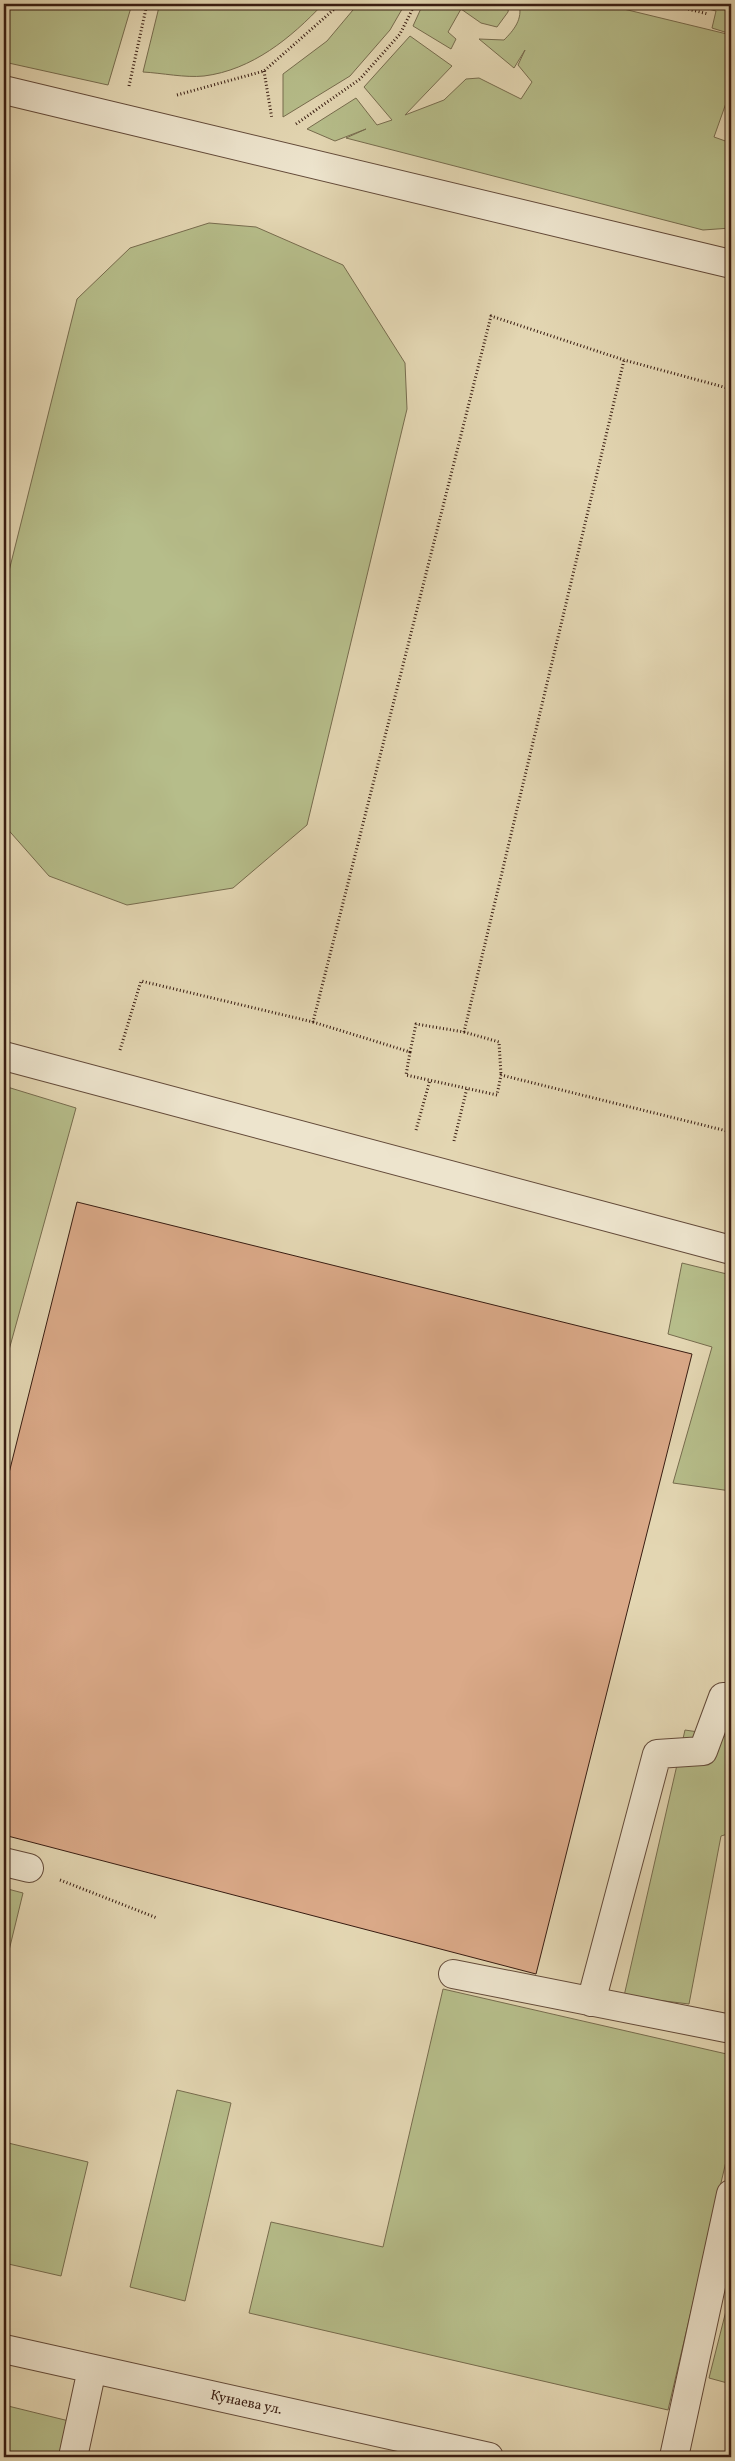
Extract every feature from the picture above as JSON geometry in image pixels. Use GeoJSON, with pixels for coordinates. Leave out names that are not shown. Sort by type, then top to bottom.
{"type":"FeatureCollection","features":[{"type":"Feature","properties":{"kind":"street"},"geometry":{"type":"LineString","coordinates":[[4,91],[731,264]]}},
{"type":"Feature","properties":{"kind":"street"},"geometry":{"type":"LineString","coordinates":[[4,1056],[731,1250]]}},
{"type":"Feature","properties":{"kind":"street"},"geometry":{"type":"LineString","coordinates":[[591,2002],[657,1754],[703,1751],[723,1697],[731,1698]]}},
{"type":"Feature","properties":{"kind":"street"},"geometry":{"type":"LineString","coordinates":[[453,1974],[731,2029]]}},
{"type":"Feature","properties":{"kind":"street"},"geometry":{"type":"LineString","coordinates":[[674,2457],[731,2194]]}},
{"type":"Feature","properties":{"kind":"street","name":"Кунаева ул."},"geometry":{"type":"LineString","coordinates":[[4,2349],[489,2457]]}},
{"type":"Feature","properties":{"kind":"street"},"geometry":{"type":"LineString","coordinates":[[73,2457],[92,2369]]}},
{"type":"Feature","properties":{"kind":"path"},"geometry":{"type":"LineString","coordinates":[[121,118],[147,4]]}},
{"type":"Feature","properties":{"kind":"path"},"geometry":{"type":"LineString","coordinates":[[171,96],[264,70],[340,4]]}},
{"type":"Feature","properties":{"kind":"path"},"geometry":{"type":"LineString","coordinates":[[289,129],[360,79],[400,34],[415,4]]}},
{"type":"Feature","properties":{"kind":"path"},"geometry":{"type":"LineString","coordinates":[[668,4],[708,14]]}},
{"type":"Feature","properties":{"kind":"path"},"geometry":{"type":"LineString","coordinates":[[264,70],[273,124]]}},
{"type":"Feature","properties":{"kind":"path"},"geometry":{"type":"LineString","coordinates":[[313,1022],[491,316],[624,360],[731,389]]}},
{"type":"Feature","properties":{"kind":"path"},"geometry":{"type":"LineString","coordinates":[[464,1032],[624,360]]}},
{"type":"Feature","properties":{"kind":"path"},"geometry":{"type":"LineString","coordinates":[[110,1084],[141,981],[313,1022],[410,1052]]}},
{"type":"Feature","properties":{"kind":"path"},"geometry":{"type":"LineString","coordinates":[[416,1024],[464,1032],[499,1042],[501,1075],[497,1095],[406,1075],[416,1024]]}},
{"type":"Feature","properties":{"kind":"path"},"geometry":{"type":"LineString","coordinates":[[501,1075],[731,1132]]}},
{"type":"Feature","properties":{"kind":"path"},"geometry":{"type":"LineString","coordinates":[[406,1163],[430,1080]]}},
{"type":"Feature","properties":{"kind":"path"},"geometry":{"type":"LineString","coordinates":[[446,1174],[467,1088]]}},
{"type":"Feature","properties":{"kind":"path"},"geometry":{"type":"LineString","coordinates":[[16,1865],[157,1918]]}},
{"type":"Feature","properties":{"kind":"green space"},"geometry":{"type":"Polygon","coordinates":[[[12,4],[132,4],[108,85],[4,62],[4,9],[12,4]]]}},
{"type":"Feature","properties":{"kind":"green space"},"geometry":{"type":"Polygon","coordinates":[[[202,4],[323,4],[284,40],[254,60],[238,67],[222,73],[204,76],[181,76],[143,72],[159,7],[196,6],[202,4]]]}},
{"type":"Feature","properties":{"kind":"green space"},"geometry":{"type":"Polygon","coordinates":[[[358,4],[405,4],[390,30],[350,76],[283,117],[283,74],[327,41],[358,4]]]}},
{"type":"Feature","properties":{"kind":"green space"},"geometry":{"type":"Polygon","coordinates":[[[423,4],[509,4],[508,12],[497,27],[481,23],[461,9],[448,32],[456,39],[451,49],[413,26],[423,4]]]}},
{"type":"Feature","properties":{"kind":"green space"},"geometry":{"type":"Polygon","coordinates":[[[519,4],[603,4],[731,35],[731,89],[714,137],[731,143],[731,228],[703,230],[346,138],[366,129],[335,141],[307,129],[356,98],[377,125],[392,120],[364,87],[410,36],[452,66],[405,115],[444,100],[466,79],[479,78],[521,99],[532,82],[518,65],[525,50],[514,68],[479,39],[504,40],[519,19],[519,4]]]}},
{"type":"Feature","properties":{"kind":"green space"},"geometry":{"type":"Polygon","coordinates":[[[689,4],[731,4],[731,34],[712,28],[716,11],[689,4]]]}},
{"type":"Feature","properties":{"kind":"green space"},"geometry":{"type":"Polygon","coordinates":[[[209,223],[256,227],[343,265],[405,363],[407,409],[307,825],[233,888],[127,905],[49,876],[4,825],[4,591],[77,299],[130,248],[209,223]]]}},
{"type":"Feature","properties":{"kind":"green space"},"geometry":{"type":"Polygon","coordinates":[[[4,1086],[76,1108],[4,1368],[4,1086]]]}},
{"type":"Feature","properties":{"kind":"green space"},"geometry":{"type":"Polygon","coordinates":[[[682,1263],[731,1275],[731,1491],[673,1483],[712,1347],[668,1334],[682,1263]]]}},
{"type":"Feature","properties":{"kind":"green space"},"geometry":{"type":"Polygon","coordinates":[[[685,1730],[731,1737],[731,1833],[721,1836],[689,2004],[624,1996],[685,1730]]]}},
{"type":"Feature","properties":{"kind":"green space"},"geometry":{"type":"Polygon","coordinates":[[[4,1888],[23,1893],[4,1971],[4,1888]]]}},
{"type":"Feature","properties":{"kind":"green space"},"geometry":{"type":"Polygon","coordinates":[[[443,1989],[731,2055],[731,2140],[668,2410],[249,2313],[271,2222],[383,2247],[443,1989]]]}},
{"type":"Feature","properties":{"kind":"green space"},"geometry":{"type":"Polygon","coordinates":[[[177,2090],[231,2103],[185,2301],[130,2287],[177,2090]]]}},
{"type":"Feature","properties":{"kind":"green space"},"geometry":{"type":"Polygon","coordinates":[[[4,2142],[88,2162],[61,2276],[4,2263],[4,2142]]]}},
{"type":"Feature","properties":{"kind":"green space"},"geometry":{"type":"Polygon","coordinates":[[[731,2291],[731,2384],[709,2378],[731,2291]]]}},
{"type":"Feature","properties":{"kind":"green space"},"geometry":{"type":"Polygon","coordinates":[[[4,2405],[69,2421],[59,2457],[4,2457],[4,2405]]]}},
{"type":"Feature","properties":{"kind":"building"},"geometry":{"type":"Polygon","coordinates":[[[77,1202],[692,1354],[536,1974],[4,1835],[4,1493],[77,1202]]]}}]}
